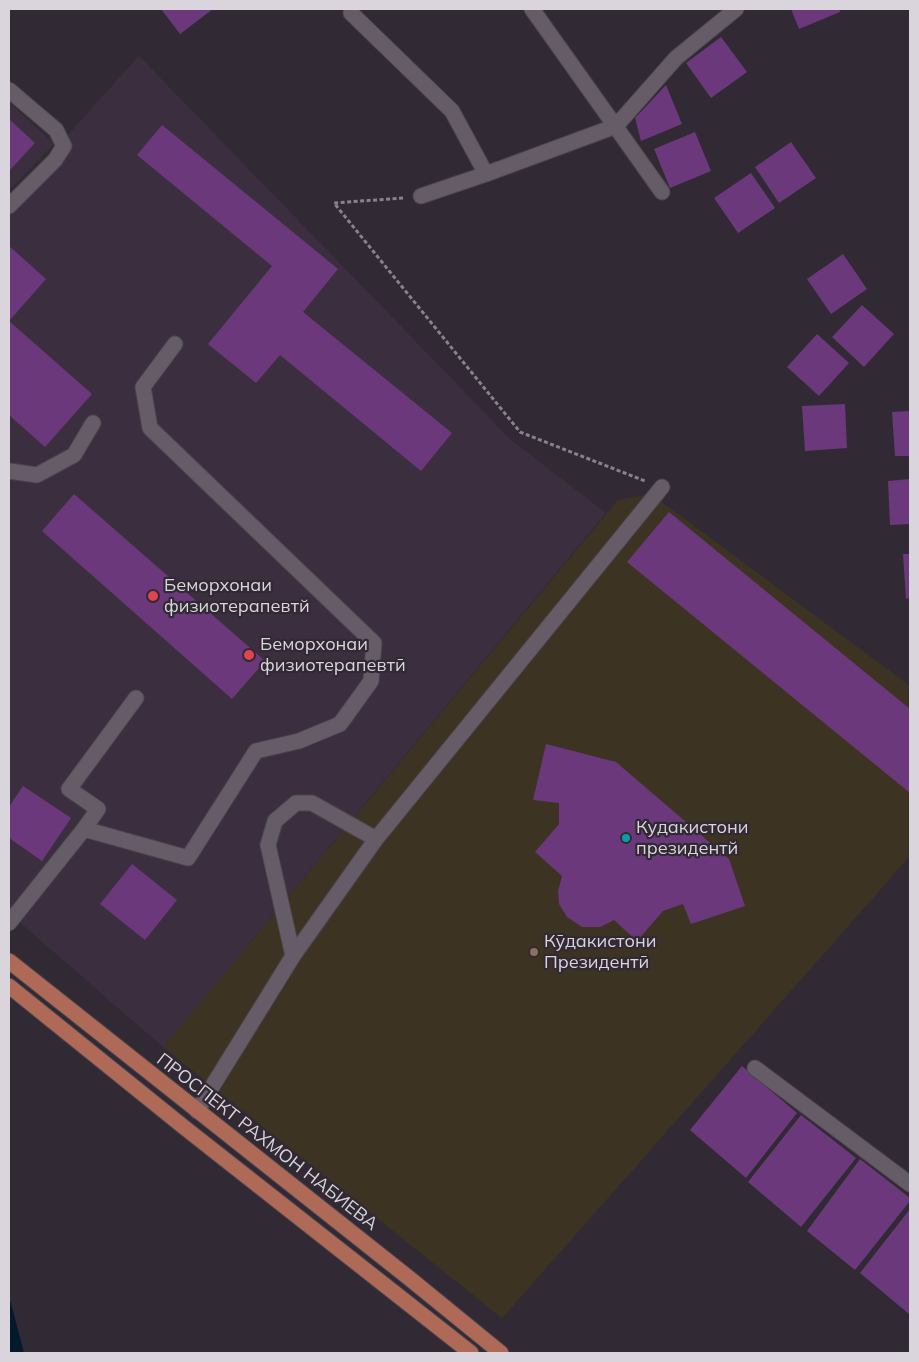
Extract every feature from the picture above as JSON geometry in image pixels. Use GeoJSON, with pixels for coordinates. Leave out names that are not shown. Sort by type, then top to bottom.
{"type":"FeatureCollection","features":[{"type":"Feature","properties":{"kind":"main road","name":"ПРОСПЕКТ РАХМОН НАБИЕВА"},"geometry":{"type":"LineString","coordinates":[[9,961],[501,1353]]}},
{"type":"Feature","properties":{"kind":"main road"},"geometry":{"type":"LineString","coordinates":[[9,986],[471,1353]]}},
{"type":"Feature","properties":{"kind":"street"},"geometry":{"type":"LineString","coordinates":[[532,9],[662,192]]}},
{"type":"Feature","properties":{"kind":"street"},"geometry":{"type":"LineString","coordinates":[[421,196],[616,126],[676,58],[736,9]]}},
{"type":"Feature","properties":{"kind":"street"},"geometry":{"type":"LineString","coordinates":[[351,13],[452,112],[486,174]]}},
{"type":"Feature","properties":{"kind":"street"},"geometry":{"type":"LineString","coordinates":[[9,90],[56,130],[64,146],[55,160],[9,206]]}},
{"type":"Feature","properties":{"kind":"street"},"geometry":{"type":"LineString","coordinates":[[84,829],[188,858],[256,752],[299,741],[340,724],[371,681],[374,643],[150,428],[143,387],[175,344]]}},
{"type":"Feature","properties":{"kind":"street"},"geometry":{"type":"LineString","coordinates":[[9,471],[36,476],[74,455],[93,423]]}},
{"type":"Feature","properties":{"kind":"street"},"geometry":{"type":"LineString","coordinates":[[197,1111],[293,956],[376,839],[662,487]]}},
{"type":"Feature","properties":{"kind":"street"},"geometry":{"type":"LineString","coordinates":[[9,923],[98,809],[69,789],[136,698]]}},
{"type":"Feature","properties":{"kind":"street"},"geometry":{"type":"LineString","coordinates":[[293,956],[268,845],[276,821],[296,803],[312,802],[376,839]]}},
{"type":"Feature","properties":{"kind":"street"},"geometry":{"type":"LineString","coordinates":[[755,1068],[910,1184]]}},
{"type":"Feature","properties":{"kind":"path"},"geometry":{"type":"LineString","coordinates":[[421,196],[334,203],[520,432],[662,487]]}},
{"type":"Feature","properties":{"kind":"shaded area","name":"Беморхонаи физиотерапевтӣ"},"geometry":{"type":"Polygon","coordinates":[[[139,56],[511,440],[606,513],[163,1047],[9,913],[9,200],[139,56]]]}},
{"type":"Feature","properties":{"kind":"shaded area"},"geometry":{"type":"Polygon","coordinates":[[[9,102],[54,144],[9,190],[9,102]]]}},
{"type":"Feature","properties":{"kind":"shaded area","name":"Кӯдакистони Президентӣ"},"geometry":{"type":"Polygon","coordinates":[[[651,494],[910,686],[910,856],[502,1318],[163,1047],[618,500],[651,494]]]}},
{"type":"Feature","properties":{"kind":"water"},"geometry":{"type":"Polygon","coordinates":[[[9,1298],[12,1307],[24,1353],[9,1353],[9,1298]]]}},
{"type":"Feature","properties":{"kind":"building"},"geometry":{"type":"Polygon","coordinates":[[[161,9],[213,9],[180,34],[161,9]]]}},
{"type":"Feature","properties":{"kind":"building"},"geometry":{"type":"Polygon","coordinates":[[[791,9],[839,9],[840,12],[799,29],[791,9]]]}},
{"type":"Feature","properties":{"kind":"building"},"geometry":{"type":"Polygon","coordinates":[[[721,37],[747,72],[711,98],[686,63],[721,37]]]}},
{"type":"Feature","properties":{"kind":"building"},"geometry":{"type":"Polygon","coordinates":[[[666,85],[682,124],[641,141],[635,118],[666,85]]]}},
{"type":"Feature","properties":{"kind":"building"},"geometry":{"type":"Polygon","coordinates":[[[9,119],[35,143],[9,171],[9,119]]]}},
{"type":"Feature","properties":{"kind":"building"},"geometry":{"type":"Polygon","coordinates":[[[162,125],[338,269],[303,312],[452,433],[421,471],[280,355],[256,383],[208,344],[272,266],[137,155],[162,125]]]}},
{"type":"Feature","properties":{"kind":"building"},"geometry":{"type":"Polygon","coordinates":[[[695,132],[711,171],[670,188],[654,149],[695,132]]]}},
{"type":"Feature","properties":{"kind":"building"},"geometry":{"type":"Polygon","coordinates":[[[791,142],[816,178],[779,203],[755,167],[791,142]]]}},
{"type":"Feature","properties":{"kind":"building"},"geometry":{"type":"Polygon","coordinates":[[[751,173],[775,208],[738,233],[714,198],[751,173]]]}},
{"type":"Feature","properties":{"kind":"building"},"geometry":{"type":"Polygon","coordinates":[[[9,246],[46,279],[9,321],[9,246]]]}},
{"type":"Feature","properties":{"kind":"building"},"geometry":{"type":"Polygon","coordinates":[[[843,254],[867,289],[831,314],[807,279],[843,254]]]}},
{"type":"Feature","properties":{"kind":"building"},"geometry":{"type":"Polygon","coordinates":[[[862,305],[894,334],[864,367],[832,337],[862,305]]]}},
{"type":"Feature","properties":{"kind":"building"},"geometry":{"type":"Polygon","coordinates":[[[9,321],[92,394],[45,447],[9,415],[9,321]]]}},
{"type":"Feature","properties":{"kind":"building"},"geometry":{"type":"Polygon","coordinates":[[[817,334],[849,363],[819,396],[787,367],[817,334]]]}},
{"type":"Feature","properties":{"kind":"building"},"geometry":{"type":"Polygon","coordinates":[[[845,404],[847,448],[805,451],[802,406],[845,404]]]}},
{"type":"Feature","properties":{"kind":"building"},"geometry":{"type":"Polygon","coordinates":[[[910,411],[910,456],[895,456],[892,412],[910,411]]]}},
{"type":"Feature","properties":{"kind":"building"},"geometry":{"type":"Polygon","coordinates":[[[910,479],[910,524],[890,525],[888,481],[910,479]]]}},
{"type":"Feature","properties":{"kind":"building","name":"Беморхонаи физиотерапевтй"},"geometry":{"type":"Polygon","coordinates":[[[74,494],[265,661],[232,699],[42,531],[74,494]]]}},
{"type":"Feature","properties":{"kind":"building"},"geometry":{"type":"Polygon","coordinates":[[[669,512],[910,709],[910,793],[627,562],[669,512]]]}},
{"type":"Feature","properties":{"kind":"building"},"geometry":{"type":"Polygon","coordinates":[[[903,554],[910,554],[910,598],[906,599],[903,554]]]}},
{"type":"Feature","properties":{"kind":"building","name":"Кудакистони президентй"},"geometry":{"type":"Polygon","coordinates":[[[546,744],[616,762],[729,859],[745,906],[691,924],[683,904],[663,911],[637,941],[614,920],[600,927],[582,927],[567,917],[559,904],[558,891],[562,876],[535,852],[559,824],[559,803],[533,800],[546,744]]]}},
{"type":"Feature","properties":{"kind":"building"},"geometry":{"type":"Polygon","coordinates":[[[23,786],[71,818],[42,861],[9,838],[9,807],[23,786]]]}},
{"type":"Feature","properties":{"kind":"building"},"geometry":{"type":"Polygon","coordinates":[[[132,864],[177,900],[145,940],[100,904],[132,864]]]}},
{"type":"Feature","properties":{"kind":"building"},"geometry":{"type":"Polygon","coordinates":[[[742,1066],[797,1113],[746,1178],[690,1130],[742,1066]]]}},
{"type":"Feature","properties":{"kind":"building"},"geometry":{"type":"Polygon","coordinates":[[[801,1115],[856,1158],[801,1227],[748,1182],[801,1115]]]}},
{"type":"Feature","properties":{"kind":"building"},"geometry":{"type":"Polygon","coordinates":[[[860,1159],[910,1198],[910,1201],[855,1270],[807,1231],[860,1159]]]}},
{"type":"Feature","properties":{"kind":"building"},"geometry":{"type":"Polygon","coordinates":[[[910,1209],[910,1313],[909,1314],[860,1273],[910,1209]]]}},
{"type":"Feature","properties":{"kind":"place","name":"Беморхонаи физиотерапевтй"},"geometry":{"type":"Point","coordinates":[153,596]}},
{"type":"Feature","properties":{"kind":"place","name":"Беморхонаи физиотерапевтӣ"},"geometry":{"type":"Point","coordinates":[249,655]}},
{"type":"Feature","properties":{"kind":"place","name":"Кудакистони президентй"},"geometry":{"type":"Point","coordinates":[626,838]}},
{"type":"Feature","properties":{"kind":"place","name":"Кӯдакистони Президентӣ"},"geometry":{"type":"Point","coordinates":[534,952]}}]}
